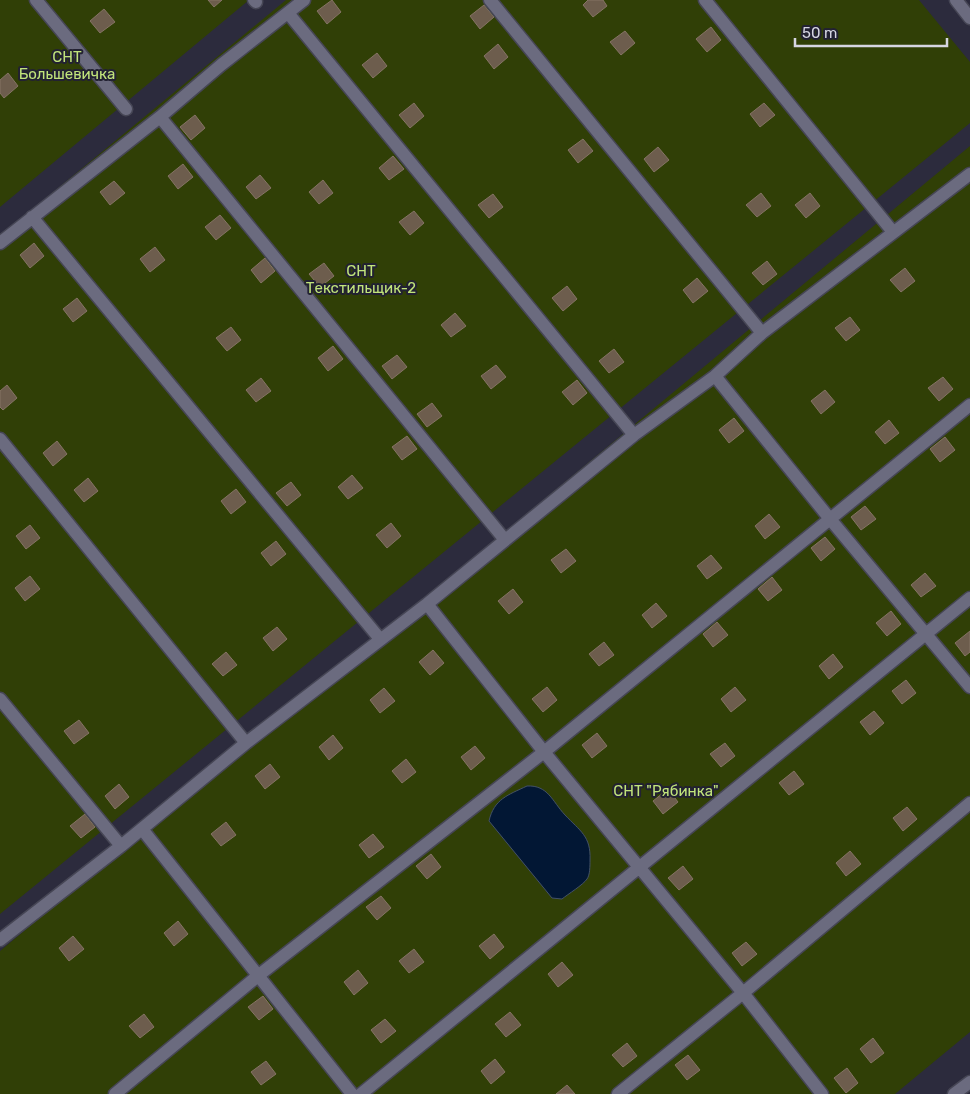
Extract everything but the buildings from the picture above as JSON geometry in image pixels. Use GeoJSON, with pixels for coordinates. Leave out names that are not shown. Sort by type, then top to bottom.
{"type":"FeatureCollection","features":[{"type":"Feature","properties":{"kind":"street"},"geometry":{"type":"LineString","coordinates":[[36,0],[126,109]]}},
{"type":"Feature","properties":{"kind":"street"},"geometry":{"type":"LineString","coordinates":[[0,243],[304,0]]}},
{"type":"Feature","properties":{"kind":"street"},"geometry":{"type":"LineString","coordinates":[[490,0],[762,333]]}},
{"type":"Feature","properties":{"kind":"street"},"geometry":{"type":"LineString","coordinates":[[705,0],[893,232]]}},
{"type":"Feature","properties":{"kind":"street"},"geometry":{"type":"LineString","coordinates":[[956,0],[970,18]]}},
{"type":"Feature","properties":{"kind":"street"},"geometry":{"type":"LineString","coordinates":[[288,13],[634,435]]}},
{"type":"Feature","properties":{"kind":"street"},"geometry":{"type":"LineString","coordinates":[[160,117],[505,540]]}},
{"type":"Feature","properties":{"kind":"street"},"geometry":{"type":"LineString","coordinates":[[0,940],[121,846],[246,743],[427,604],[634,435],[714,376],[762,333],[970,174]]}},
{"type":"Feature","properties":{"kind":"street"},"geometry":{"type":"LineString","coordinates":[[32,217],[380,639]]}},
{"type":"Feature","properties":{"kind":"street"},"geometry":{"type":"LineString","coordinates":[[714,376],[970,687]]}},
{"type":"Feature","properties":{"kind":"street"},"geometry":{"type":"LineString","coordinates":[[115,1094],[259,975],[544,752],[970,405]]}},
{"type":"Feature","properties":{"kind":"street"},"geometry":{"type":"LineString","coordinates":[[0,438],[246,743]]}},
{"type":"Feature","properties":{"kind":"street"},"geometry":{"type":"LineString","coordinates":[[361,1094],[970,598]]}},
{"type":"Feature","properties":{"kind":"street"},"geometry":{"type":"LineString","coordinates":[[427,604],[544,752],[744,993],[822,1094]]}},
{"type":"Feature","properties":{"kind":"street"},"geometry":{"type":"LineString","coordinates":[[0,699],[121,846]]}},
{"type":"Feature","properties":{"kind":"street"},"geometry":{"type":"LineString","coordinates":[[618,1094],[744,993],[970,804]]}},
{"type":"Feature","properties":{"kind":"street"},"geometry":{"type":"LineString","coordinates":[[142,829],[352,1094]]}},
{"type":"Feature","properties":{"kind":"street"},"geometry":{"type":"LineString","coordinates":[[954,1094],[970,1082]]}},
{"type":"Feature","properties":{"kind":"green space","name":"СНТ Большевичка"},"geometry":{"type":"Polygon","coordinates":[[[0,0],[249,0],[0,207],[0,0]]]}},
{"type":"Feature","properties":{"kind":"green space","name":"СНТ Текстильщик-2"},"geometry":{"type":"Polygon","coordinates":[[[286,0],[919,0],[970,62],[970,123],[0,914],[0,236],[286,0]]]}},
{"type":"Feature","properties":{"kind":"green space","name":"СНТ \"Рябинка\""},"geometry":{"type":"Polygon","coordinates":[[[970,146],[970,1032],[895,1094],[0,1094],[0,951],[970,146]]]}},
{"type":"Feature","properties":{"kind":"water"},"geometry":{"type":"Polygon","coordinates":[[[527,786],[534,786],[545,791],[584,834],[589,845],[590,865],[588,877],[562,899],[552,898],[489,821],[498,803],[508,795],[527,786]]]}}]}
